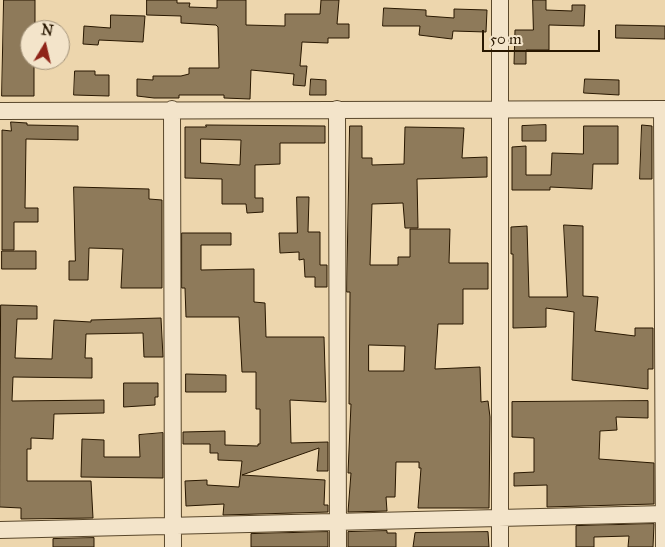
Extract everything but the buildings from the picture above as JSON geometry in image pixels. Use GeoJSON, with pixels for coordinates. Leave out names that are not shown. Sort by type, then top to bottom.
{"type":"FeatureCollection","features":[{"type":"Feature","properties":{"kind":"street"},"geometry":{"type":"LineString","coordinates":[[500,0],[500,547]]}},
{"type":"Feature","properties":{"kind":"street"},"geometry":{"type":"LineString","coordinates":[[172,109],[173,547]]}},
{"type":"Feature","properties":{"kind":"street"},"geometry":{"type":"LineString","coordinates":[[337,109],[338,547]]}},
{"type":"Feature","properties":{"kind":"street"},"geometry":{"type":"LineString","coordinates":[[0,111],[664,109],[664,547]]}},
{"type":"Feature","properties":{"kind":"street"},"geometry":{"type":"LineString","coordinates":[[0,530],[665,514]]}}]}
